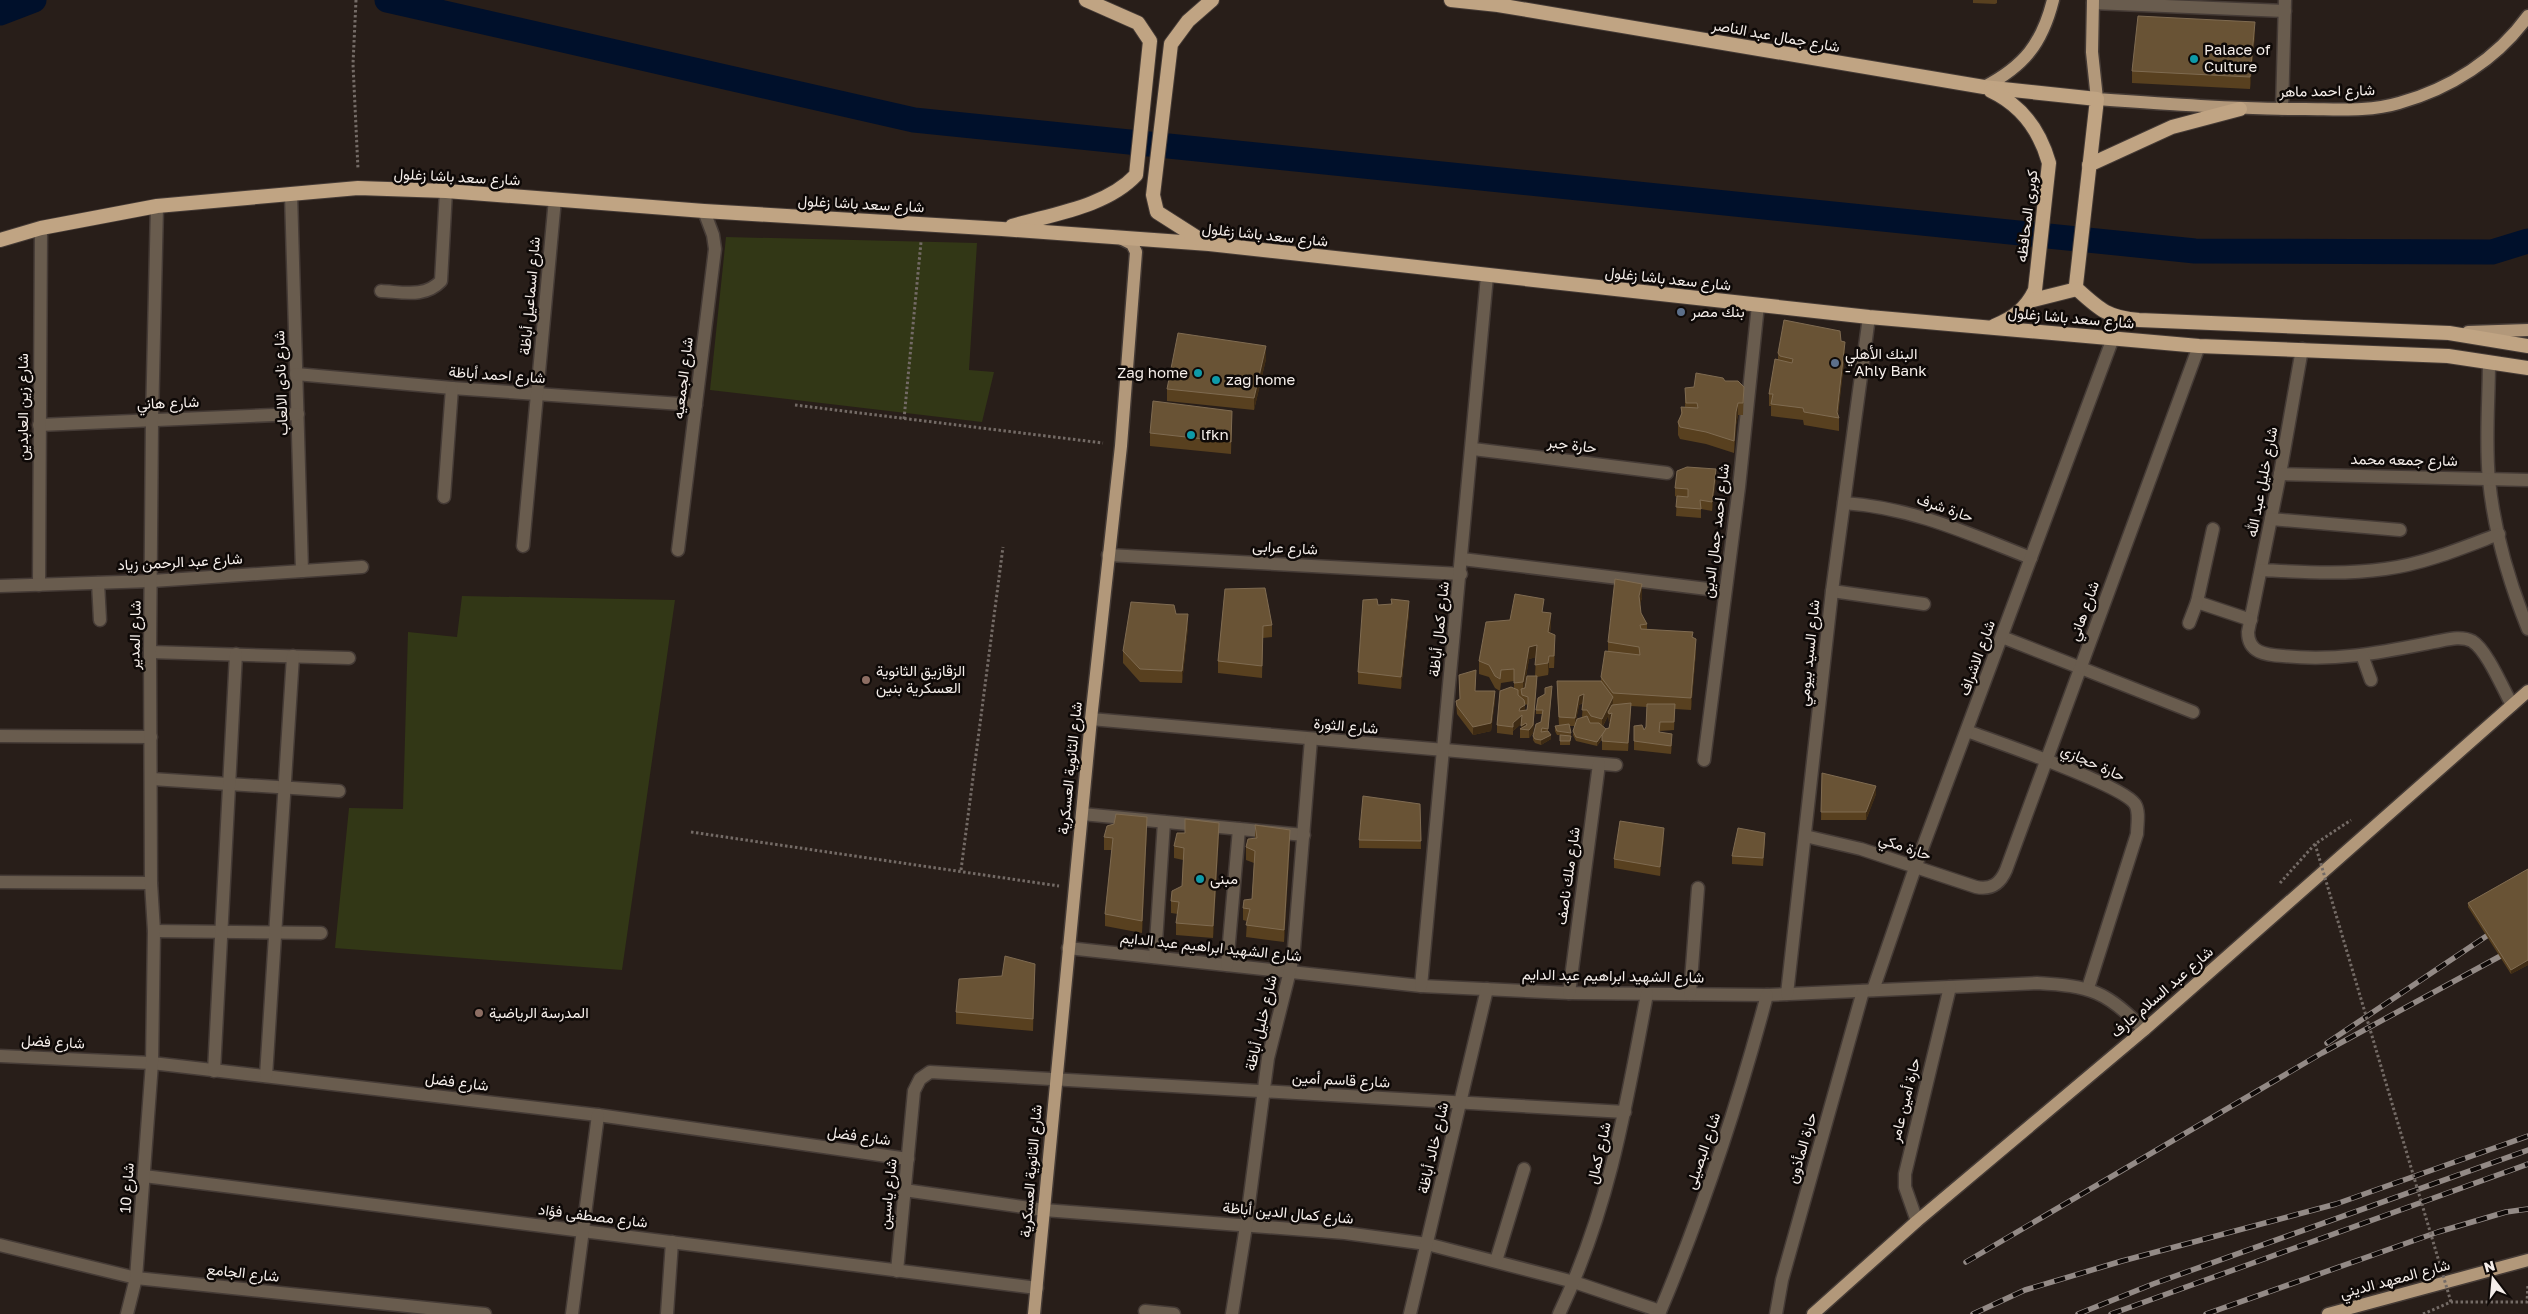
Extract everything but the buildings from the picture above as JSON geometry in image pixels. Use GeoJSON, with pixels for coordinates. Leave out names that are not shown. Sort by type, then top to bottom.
{"type":"FeatureCollection","features":[{"type":"Feature","properties":{"kind":"highway"},"geometry":{"type":"LineString","coordinates":[[1002,229],[1078,207],[1114,192],[1136,175],[1150,41],[1138,23],[1086,0]]}},
{"type":"Feature","properties":{"kind":"highway"},"geometry":{"type":"LineString","coordinates":[[1209,244],[1157,212],[1154,202],[1154,186],[1171,44],[1188,21],[1212,0]]}},
{"type":"Feature","properties":{"kind":"highway","name":"شارع جمال عبد الناصر"},"geometry":{"type":"LineString","coordinates":[[1451,0],[1498,3],[1984,87],[2097,99]]}},
{"type":"Feature","properties":{"kind":"highway","name":"كوبرى المحافظه"},"geometry":{"type":"LineString","coordinates":[[1984,87],[2003,96],[2019,109],[2033,125],[2043,143],[2050,163],[2032,296]]}},
{"type":"Feature","properties":{"kind":"highway"},"geometry":{"type":"LineString","coordinates":[[1993,326],[2019,312],[2032,296],[2076,287],[2097,99]]}},
{"type":"Feature","properties":{"kind":"highway"},"geometry":{"type":"LineString","coordinates":[[2089,167],[2172,127],[2240,109]]}},
{"type":"Feature","properties":{"kind":"highway","name":"شارع سعد باشا زغلول"},"geometry":{"type":"LineString","coordinates":[[0,240],[41,228],[157,206],[358,188],[446,191],[704,211],[1116,236],[1209,244],[1869,317],[1993,326],[2199,346],[2448,356],[2528,368]]}},
{"type":"Feature","properties":{"kind":"highway","name":"شارع سعد باشا زغلول"},"geometry":{"type":"LineString","coordinates":[[2076,287],[2102,312],[2120,319],[2449,333],[2528,346]]}},
{"type":"Feature","properties":{"kind":"main road"},"geometry":{"type":"LineString","coordinates":[[1984,87],[2009,72],[2034,48],[2046,26],[2053,0]]}},
{"type":"Feature","properties":{"kind":"main road"},"geometry":{"type":"LineString","coordinates":[[2093,2],[2092,52],[2097,99]]}},
{"type":"Feature","properties":{"kind":"main road","name":"شارع احمد ماهر"},"geometry":{"type":"LineString","coordinates":[[2097,99],[2240,109],[2362,109],[2398,104],[2432,92],[2464,76],[2493,55],[2518,30],[2528,16]]}},
{"type":"Feature","properties":{"kind":"main road","name":"شارع الثانوية العسكرية"},"geometry":{"type":"LineString","coordinates":[[1034,1314],[1068,948],[1121,446],[1136,252],[1132,244],[1116,236]]}},
{"type":"Feature","properties":{"kind":"main road"},"geometry":{"type":"LineString","coordinates":[[2449,333],[2528,330]]}},
{"type":"Feature","properties":{"kind":"main road","name":"شارع عبد السلام عارف"},"geometry":{"type":"LineString","coordinates":[[1813,1314],[1917,1221],[2144,1030],[2528,691]]}},
{"type":"Feature","properties":{"kind":"main road","name":"شارع المعهد الديني"},"geometry":{"type":"LineString","coordinates":[[2328,1314],[2528,1260]]}},
{"type":"Feature","properties":{"kind":"street"},"geometry":{"type":"LineString","coordinates":[[2093,2],[2285,5],[2282,109]]}},
{"type":"Feature","properties":{"kind":"street"},"geometry":{"type":"LineString","coordinates":[[382,291],[422,293],[434,288],[441,281],[446,191]]}},
{"type":"Feature","properties":{"kind":"street","name":"شارع نادى الالعاب"},"geometry":{"type":"LineString","coordinates":[[291,194],[302,571]]}},
{"type":"Feature","properties":{"kind":"street","name":"شارع اسماعيل أباظة"},"geometry":{"type":"LineString","coordinates":[[523,546],[555,199]]}},
{"type":"Feature","properties":{"kind":"street","name":"شارع المدير"},"geometry":{"type":"LineString","coordinates":[[152,1063],[154,931],[151,883],[150,652],[152,420],[157,206]]}},
{"type":"Feature","properties":{"kind":"street","name":"شارع الجمعيه"},"geometry":{"type":"LineString","coordinates":[[678,550],[714,249],[713,235],[704,211]]}},
{"type":"Feature","properties":{"kind":"street","name":"شارع زين العابدين"},"geometry":{"type":"LineString","coordinates":[[39,585],[41,228]]}},
{"type":"Feature","properties":{"kind":"street","name":"شارع كمال أباظة"},"geometry":{"type":"LineString","coordinates":[[1421,986],[1473,448],[1487,276]]}},
{"type":"Feature","properties":{"kind":"street","name":"شارع احمد جمال الدين"},"geometry":{"type":"LineString","coordinates":[[1704,760],[1724,592],[1739,487],[1758,305]]}},
{"type":"Feature","properties":{"kind":"street","name":"شارع السيد بيومي"},"geometry":{"type":"LineString","coordinates":[[1787,994],[1832,591],[1869,317]]}},
{"type":"Feature","properties":{"kind":"street","name":"شارع الاشراف"},"geometry":{"type":"LineString","coordinates":[[1868,990],[1967,731],[2113,338]]}},
{"type":"Feature","properties":{"kind":"street","name":"شارع هاني"},"geometry":{"type":"LineString","coordinates":[[1994,885],[2006,870],[2199,346]]}},
{"type":"Feature","properties":{"kind":"street","name":"شارع خليل عبد الله"},"geometry":{"type":"LineString","coordinates":[[2302,349],[2272,519],[2251,620],[2248,640],[2252,647],[2258,652],[2302,658],[2332,659],[2456,638],[2470,640],[2479,647],[2512,705]]}},
{"type":"Feature","properties":{"kind":"street"},"geometry":{"type":"LineString","coordinates":[[2489,362],[2488,478],[2499,534],[2528,628]]}},
{"type":"Feature","properties":{"kind":"street","name":"شارع احمد أباظة"},"geometry":{"type":"LineString","coordinates":[[296,374],[452,388],[696,405]]}},
{"type":"Feature","properties":{"kind":"street"},"geometry":{"type":"LineString","coordinates":[[444,497],[452,388]]}},
{"type":"Feature","properties":{"kind":"street","name":"شارع هاني"},"geometry":{"type":"LineString","coordinates":[[40,425],[298,414]]}},
{"type":"Feature","properties":{"kind":"street","name":"حارة جبر"},"geometry":{"type":"LineString","coordinates":[[1473,448],[1667,473]]}},
{"type":"Feature","properties":{"kind":"street","name":"شارع جمعه محمد"},"geometry":{"type":"LineString","coordinates":[[2280,474],[2528,480]]}},
{"type":"Feature","properties":{"kind":"street","name":"حارة شرف"},"geometry":{"type":"LineString","coordinates":[[1844,503],[1873,505],[1930,518],[2032,558]]}},
{"type":"Feature","properties":{"kind":"street"},"geometry":{"type":"LineString","coordinates":[[2272,519],[2400,530]]}},
{"type":"Feature","properties":{"kind":"street"},"geometry":{"type":"LineString","coordinates":[[2189,623],[2197,602],[2213,529]]}},
{"type":"Feature","properties":{"kind":"street"},"geometry":{"type":"LineString","coordinates":[[2261,570],[2308,573],[2384,569],[2416,563],[2499,534]]}},
{"type":"Feature","properties":{"kind":"street","name":"شارع عرابى"},"geometry":{"type":"LineString","coordinates":[[1108,555],[1460,574]]}},
{"type":"Feature","properties":{"kind":"street"},"geometry":{"type":"LineString","coordinates":[[1462,559],[1724,592]]}},
{"type":"Feature","properties":{"kind":"street","name":"شارع عبد الرحمن زياد"},"geometry":{"type":"LineString","coordinates":[[0,586],[152,581],[362,567]]}},
{"type":"Feature","properties":{"kind":"street"},"geometry":{"type":"LineString","coordinates":[[98,583],[100,620]]}},
{"type":"Feature","properties":{"kind":"street"},"geometry":{"type":"LineString","coordinates":[[1832,591],[1924,604]]}},
{"type":"Feature","properties":{"kind":"street"},"geometry":{"type":"LineString","coordinates":[[2197,602],[2251,620]]}},
{"type":"Feature","properties":{"kind":"street"},"geometry":{"type":"LineString","coordinates":[[2002,637],[2193,712]]}},
{"type":"Feature","properties":{"kind":"street"},"geometry":{"type":"LineString","coordinates":[[150,652],[349,658]]}},
{"type":"Feature","properties":{"kind":"street"},"geometry":{"type":"LineString","coordinates":[[214,1070],[236,654]]}},
{"type":"Feature","properties":{"kind":"street"},"geometry":{"type":"LineString","coordinates":[[2362,655],[2371,680]]}},
{"type":"Feature","properties":{"kind":"street"},"geometry":{"type":"LineString","coordinates":[[266,1076],[293,656]]}},
{"type":"Feature","properties":{"kind":"street","name":"شارع الثورة"},"geometry":{"type":"LineString","coordinates":[[1091,719],[1616,765]]}},
{"type":"Feature","properties":{"kind":"street","name":"حارة حجازي"},"geometry":{"type":"LineString","coordinates":[[1967,731],[2046,760],[2122,793],[2135,804],[2138,817],[2137,834],[2088,988]]}},
{"type":"Feature","properties":{"kind":"street"},"geometry":{"type":"LineString","coordinates":[[0,736],[150,736]]}},
{"type":"Feature","properties":{"kind":"street","name":"شارع خليل أباظة"},"geometry":{"type":"LineString","coordinates":[[1232,1314],[1246,1226],[1268,1058],[1290,971],[1312,739]]}},
{"type":"Feature","properties":{"kind":"street","name":"شارع ملك ناصف"},"geometry":{"type":"LineString","coordinates":[[1568,993],[1599,764]]}},
{"type":"Feature","properties":{"kind":"street"},"geometry":{"type":"LineString","coordinates":[[152,779],[339,791]]}},
{"type":"Feature","properties":{"kind":"street"},"geometry":{"type":"LineString","coordinates":[[1082,814],[1304,835]]}},
{"type":"Feature","properties":{"kind":"street"},"geometry":{"type":"LineString","coordinates":[[1155,957],[1164,822]]}},
{"type":"Feature","properties":{"kind":"street"},"geometry":{"type":"LineString","coordinates":[[1227,965],[1240,829]]}},
{"type":"Feature","properties":{"kind":"street","name":"حارة مكي"},"geometry":{"type":"LineString","coordinates":[[1804,836],[1861,849],[1915,868],[1982,888],[1994,885]]}},
{"type":"Feature","properties":{"kind":"street"},"geometry":{"type":"LineString","coordinates":[[0,882],[151,883]]}},
{"type":"Feature","properties":{"kind":"street"},"geometry":{"type":"LineString","coordinates":[[1690,994],[1698,888]]}},
{"type":"Feature","properties":{"kind":"street"},"geometry":{"type":"LineString","coordinates":[[154,931],[320,933]]}},
{"type":"Feature","properties":{"kind":"street","name":"شارع الشهيد ابراهيم عبد الدايم"},"geometry":{"type":"LineString","coordinates":[[1068,948],[1421,986],[1568,993],[1767,995],[2036,983],[2088,988],[2122,1008],[2144,1030]]}},
{"type":"Feature","properties":{"kind":"street","name":"حارة أمين عامر"},"geometry":{"type":"LineString","coordinates":[[1917,1221],[1906,1187],[1905,1174],[1950,987]]}},
{"type":"Feature","properties":{"kind":"street","name":"شارع خالد أباظة"},"geometry":{"type":"LineString","coordinates":[[1410,1314],[1487,989]]}},
{"type":"Feature","properties":{"kind":"street","name":"حارة المأذون"},"geometry":{"type":"LineString","coordinates":[[1776,1314],[1782,1280],[1868,990]]}},
{"type":"Feature","properties":{"kind":"street","name":"شارع كمال"},"geometry":{"type":"LineString","coordinates":[[1559,1314],[1574,1282],[1605,1197],[1625,1112],[1647,994]]}},
{"type":"Feature","properties":{"kind":"street","name":"شارع البصيلى"},"geometry":{"type":"LineString","coordinates":[[1659,1313],[1692,1234],[1720,1155],[1745,1076],[1767,995]]}},
{"type":"Feature","properties":{"kind":"street","name":"شارع فضل"},"geometry":{"type":"LineString","coordinates":[[0,1056],[152,1063],[214,1070],[598,1115],[908,1159]]}},
{"type":"Feature","properties":{"kind":"street","name":"شارع 10"},"geometry":{"type":"LineString","coordinates":[[127,1314],[136,1278],[152,1063]]}},
{"type":"Feature","properties":{"kind":"street","name":"شارع ياسين"},"geometry":{"type":"LineString","coordinates":[[897,1271],[914,1090],[920,1079],[930,1072],[1056,1079]]}},
{"type":"Feature","properties":{"kind":"street","name":"شارع قاسم أمين"},"geometry":{"type":"LineString","coordinates":[[1056,1079],[1625,1112]]}},
{"type":"Feature","properties":{"kind":"street"},"geometry":{"type":"LineString","coordinates":[[572,1314],[598,1115]]}},
{"type":"Feature","properties":{"kind":"street"},"geometry":{"type":"LineString","coordinates":[[1496,1261],[1524,1169]]}},
{"type":"Feature","properties":{"kind":"street","name":"شارع مصطفى فؤاد"},"geometry":{"type":"LineString","coordinates":[[144,1176],[1037,1288]]}},
{"type":"Feature","properties":{"kind":"street","name":"شارع كمال الدين أباظة"},"geometry":{"type":"LineString","coordinates":[[904,1190],[1044,1210],[1345,1233],[1427,1244],[1574,1282],[1659,1313]]}},
{"type":"Feature","properties":{"kind":"street"},"geometry":{"type":"LineString","coordinates":[[667,1314],[672,1242]]}},
{"type":"Feature","properties":{"kind":"street","name":"شارع الجامع"},"geometry":{"type":"LineString","coordinates":[[0,1245],[136,1278],[485,1314]]}},
{"type":"Feature","properties":{"kind":"street"},"geometry":{"type":"LineString","coordinates":[[1145,1311],[1174,1314]]}},
{"type":"Feature","properties":{"kind":"path"},"geometry":{"type":"LineString","coordinates":[[356,0],[353,64],[358,188]]}},
{"type":"Feature","properties":{"kind":"path"},"geometry":{"type":"LineString","coordinates":[[904,419],[923,224]]}},
{"type":"Feature","properties":{"kind":"path"},"geometry":{"type":"LineString","coordinates":[[795,405],[1121,446]]}},
{"type":"Feature","properties":{"kind":"path"},"geometry":{"type":"LineString","coordinates":[[961,870],[1003,547]]}},
{"type":"Feature","properties":{"kind":"path"},"geometry":{"type":"LineString","coordinates":[[2277,887],[2316,844],[2356,817]]}},
{"type":"Feature","properties":{"kind":"path"},"geometry":{"type":"LineString","coordinates":[[691,832],[961,870],[1074,889]]}},
{"type":"Feature","properties":{"kind":"path"},"geometry":{"type":"LineString","coordinates":[[2316,844],[2451,1302]]}},
{"type":"Feature","properties":{"kind":"path"},"geometry":{"type":"LineString","coordinates":[[2423,1314],[2451,1302],[2526,1302],[2528,1284]]}},
{"type":"Feature","properties":{"kind":"green space"},"geometry":{"type":"Polygon","coordinates":[[[726,237],[977,243],[969,370],[994,372],[982,422],[710,390],[726,237]]]}},
{"type":"Feature","properties":{"kind":"green space"},"geometry":{"type":"Polygon","coordinates":[[[462,596],[675,600],[622,970],[335,948],[349,808],[403,809],[408,632],[457,637],[462,596]]]}},
{"type":"Feature","properties":{"kind":"waterway"},"geometry":{"type":"LineString","coordinates":[[0,13],[34,0]]}},
{"type":"Feature","properties":{"kind":"waterway"},"geometry":{"type":"LineString","coordinates":[[387,0],[914,120],[2195,251],[2492,252],[2528,241]]}},
{"type":"Feature","properties":{"kind":"railway"},"geometry":{"type":"LineString","coordinates":[[2327,1043],[2497,929]]}},
{"type":"Feature","properties":{"kind":"railway"},"geometry":{"type":"LineString","coordinates":[[1966,1262],[2322,1053],[2528,941]]}},
{"type":"Feature","properties":{"kind":"railway"},"geometry":{"type":"LineString","coordinates":[[1973,1314],[2025,1290],[2122,1261],[2336,1204],[2528,1136]]}},
{"type":"Feature","properties":{"kind":"railway"},"geometry":{"type":"LineString","coordinates":[[2078,1314],[2153,1284],[2528,1150]]}},
{"type":"Feature","properties":{"kind":"railway"},"geometry":{"type":"LineString","coordinates":[[2111,1314],[2528,1164]]}},
{"type":"Feature","properties":{"kind":"railway"},"geometry":{"type":"LineString","coordinates":[[2206,1314],[2438,1232],[2506,1212],[2528,1209]]}},
{"type":"Feature","properties":{"kind":"place","name":"Palace of Culture"},"geometry":{"type":"Point","coordinates":[2194,59]}},
{"type":"Feature","properties":{"kind":"place","name":"بنك مصر"},"geometry":{"type":"Point","coordinates":[1681,312]}},
{"type":"Feature","properties":{"kind":"place","name":"البنك الأهلي - Ahly Bank"},"geometry":{"type":"Point","coordinates":[1835,363]}},
{"type":"Feature","properties":{"kind":"place","name":"Zag home"},"geometry":{"type":"Point","coordinates":[1198,373]}},
{"type":"Feature","properties":{"kind":"place","name":"zag home"},"geometry":{"type":"Point","coordinates":[1216,380]}},
{"type":"Feature","properties":{"kind":"place","name":"lfkn"},"geometry":{"type":"Point","coordinates":[1191,435]}},
{"type":"Feature","properties":{"kind":"place","name":"الزقازيق الثانوية العسكرية بنين"},"geometry":{"type":"Point","coordinates":[866,680]}},
{"type":"Feature","properties":{"kind":"place","name":"مبنى"},"geometry":{"type":"Point","coordinates":[1200,879]}},
{"type":"Feature","properties":{"kind":"place","name":"المدرسة الرياضية"},"geometry":{"type":"Point","coordinates":[479,1013]}}]}
